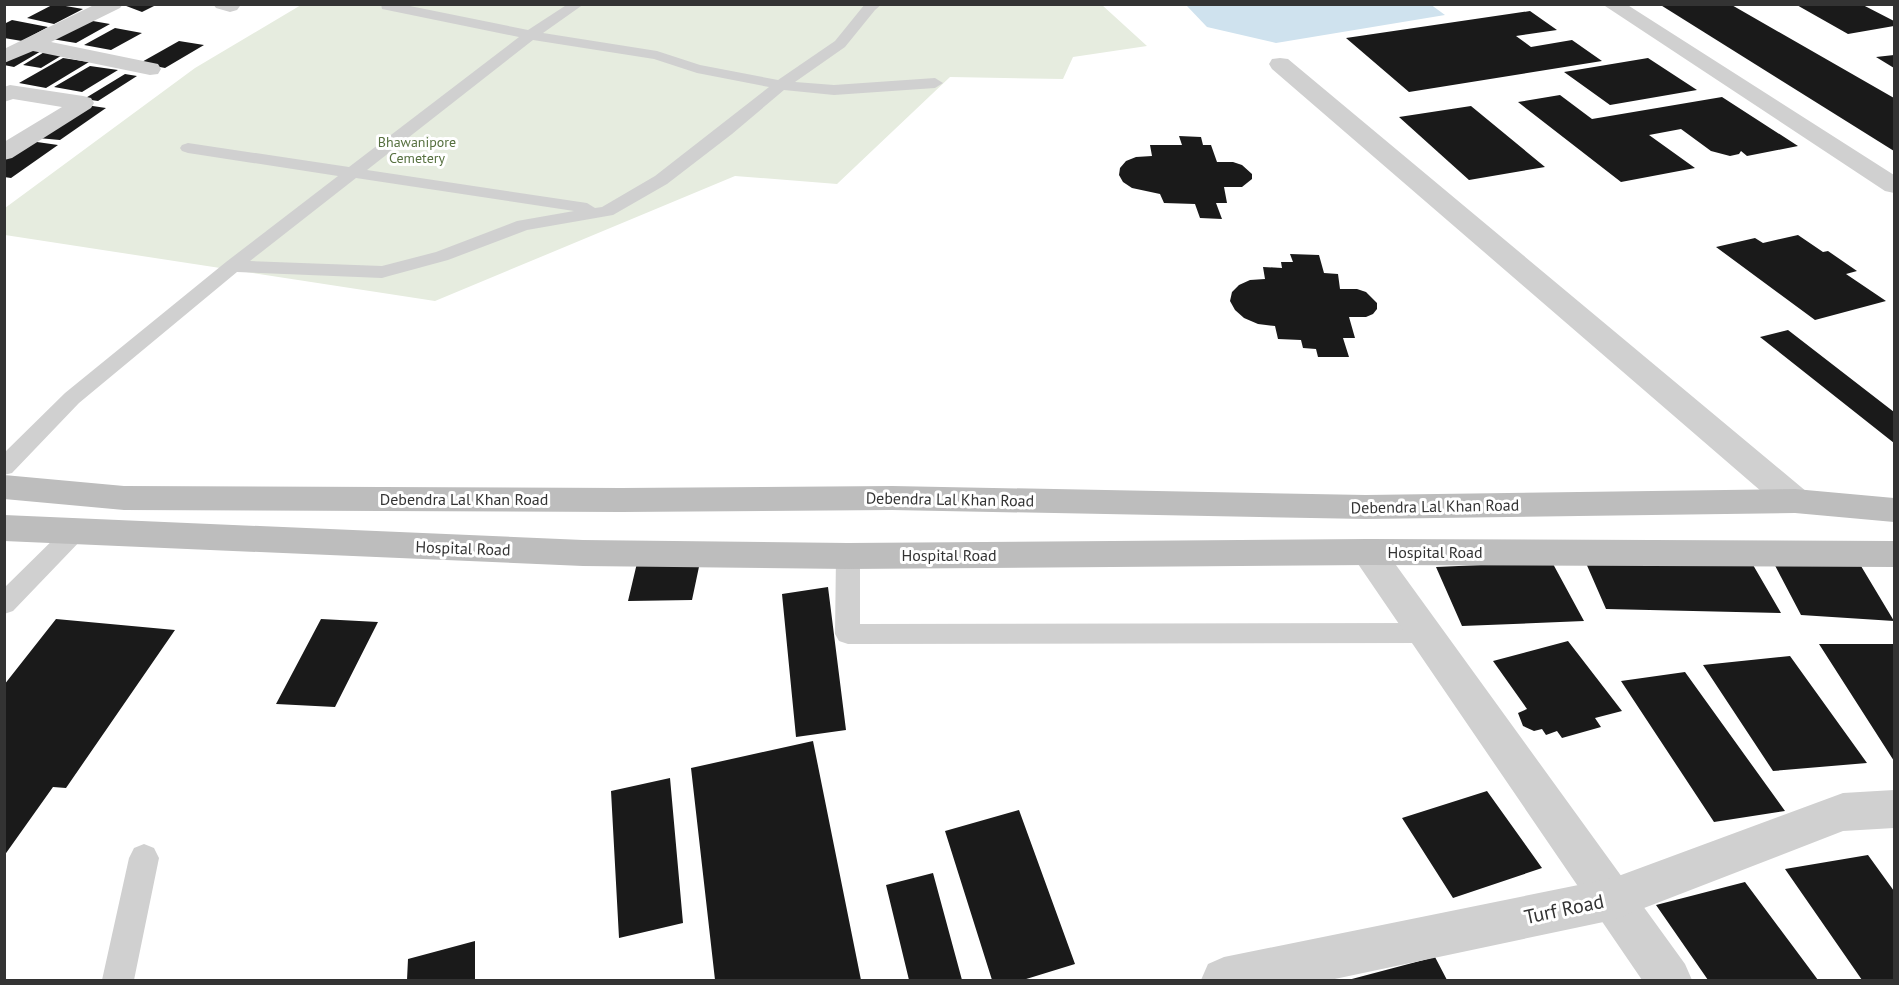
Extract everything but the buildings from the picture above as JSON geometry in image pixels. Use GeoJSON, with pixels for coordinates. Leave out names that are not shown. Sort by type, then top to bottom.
{"type":"FeatureCollection","features":[{"type":"Feature","properties":{"kind":"main road","name":"Debendra Lal Khan Road"},"geometry":{"type":"LineString","coordinates":[[4,487],[124,498],[610,500],[892,498],[1366,507],[1795,501],[1894,510]]}},
{"type":"Feature","properties":{"kind":"main road","name":"Hospital Road"},"geometry":{"type":"LineString","coordinates":[[4,528],[583,553],[848,556],[1368,552],[1894,554]]}},
{"type":"Feature","properties":{"kind":"street"},"geometry":{"type":"LineString","coordinates":[[4,57],[113,4]]}},
{"type":"Feature","properties":{"kind":"street"},"geometry":{"type":"LineString","coordinates":[[1612,4],[1894,186]]}},
{"type":"Feature","properties":{"kind":"street"},"geometry":{"type":"LineString","coordinates":[[31,44],[150,69]]}},
{"type":"Feature","properties":{"kind":"street"},"geometry":{"type":"LineString","coordinates":[[1280,64],[1795,501]]}},
{"type":"Feature","properties":{"kind":"street"},"geometry":{"type":"LineString","coordinates":[[4,94],[10,92],[83,103],[4,153]]}},
{"type":"Feature","properties":{"kind":"street"},"geometry":{"type":"LineString","coordinates":[[1368,552],[1669,981]]}},
{"type":"Feature","properties":{"kind":"street","name":"Turf Road"},"geometry":{"type":"LineString","coordinates":[[1224,981],[1332,970],[1613,899],[1843,812],[1894,809]]}},
{"type":"Feature","properties":{"kind":"lane"},"geometry":{"type":"LineString","coordinates":[[4,467],[72,398],[232,266],[530,35],[578,4]]}},
{"type":"Feature","properties":{"kind":"lane"},"geometry":{"type":"LineString","coordinates":[[232,266],[382,272],[442,256],[523,225],[607,211],[661,180],[726,131],[781,85],[840,44],[870,7],[876,4]]}},
{"type":"Feature","properties":{"kind":"lane"},"geometry":{"type":"LineString","coordinates":[[387,6],[530,35],[657,55],[697,69],[781,85],[834,90],[934,83]]}},
{"type":"Feature","properties":{"kind":"lane"},"geometry":{"type":"LineString","coordinates":[[188,148],[607,211]]}},
{"type":"Feature","properties":{"kind":"lane"},"geometry":{"type":"LineString","coordinates":[[4,604],[76,531]]}},
{"type":"Feature","properties":{"kind":"lane"},"geometry":{"type":"LineString","coordinates":[[848,556],[848,634],[1425,633]]}},
{"type":"Feature","properties":{"kind":"lane"},"geometry":{"type":"LineString","coordinates":[[118,981],[144,858]]}},
{"type":"Feature","properties":{"kind":"green space","name":"Bhawanipore Cemetery"},"geometry":{"type":"Polygon","coordinates":[[[301,5],[1102,5],[1147,46],[1073,57],[1063,79],[950,77],[837,184],[735,176],[435,301],[5,235],[5,208],[195,68],[301,5]]]}},
{"type":"Feature","properties":{"kind":"water"},"geometry":{"type":"Polygon","coordinates":[[[1430,4],[1445,15],[1276,43],[1207,27],[1186,5],[1430,4]]]}}]}
